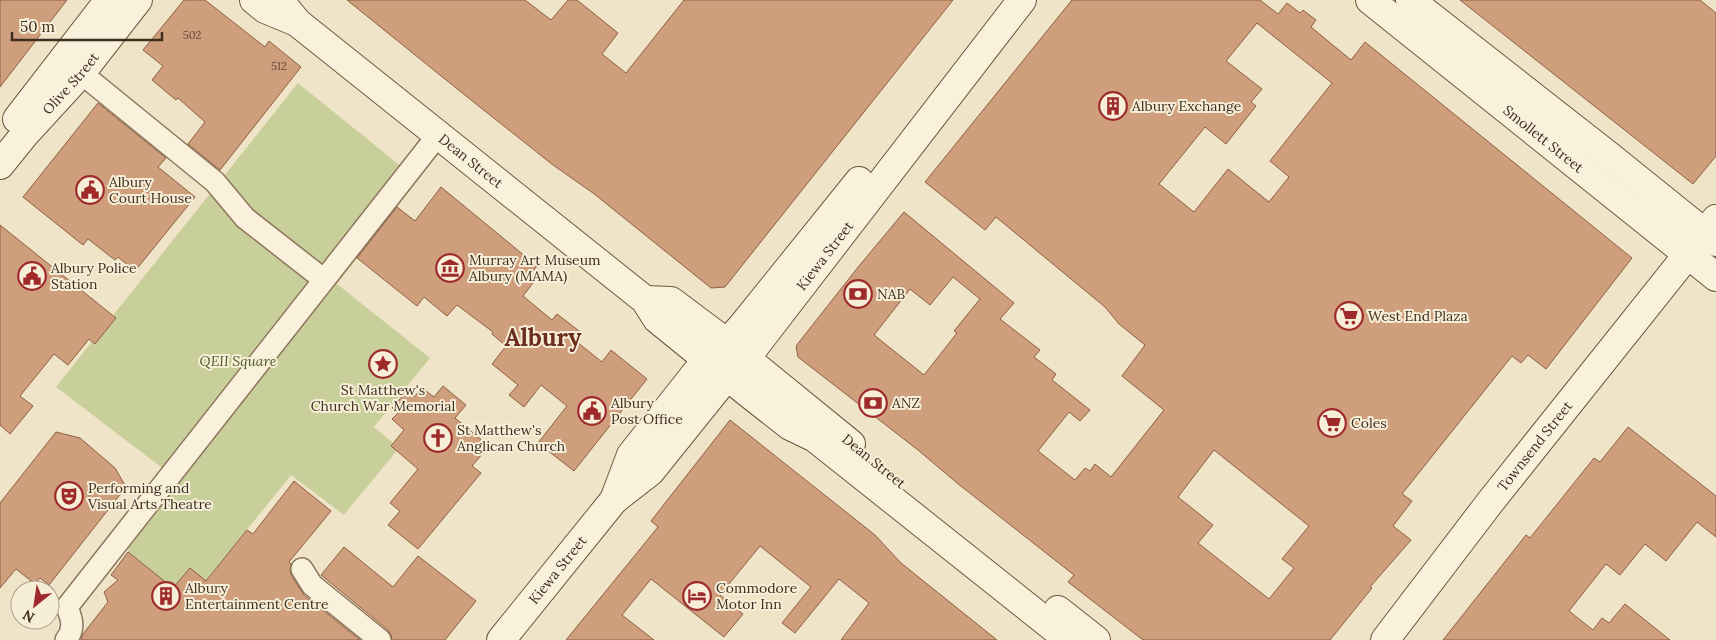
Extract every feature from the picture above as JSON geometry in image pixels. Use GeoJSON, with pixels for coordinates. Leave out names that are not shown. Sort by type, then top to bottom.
{"type":"FeatureCollection","features":[{"type":"Feature","properties":{"kind":"street","name":"Olive Street"},"geometry":{"type":"LineString","coordinates":[[0,139],[109,0]]}},
{"type":"Feature","properties":{"kind":"street","name":"Olive Street"},"geometry":{"type":"LineString","coordinates":[[0,165],[25,134],[81,73],[138,0]]}},
{"type":"Feature","properties":{"kind":"street","name":"Dean Street"},"geometry":{"type":"LineString","coordinates":[[254,0],[265,9],[298,23]]}},
{"type":"Feature","properties":{"kind":"street","name":"Dean Street"},"geometry":{"type":"LineString","coordinates":[[279,0],[298,23],[645,300],[671,301],[790,426],[815,438],[1069,640]]}},
{"type":"Feature","properties":{"kind":"street","name":"Kiewa Street"},"geometry":{"type":"LineString","coordinates":[[828,236],[1003,0]]}},
{"type":"Feature","properties":{"kind":"street","name":"Kiewa Street"},"geometry":{"type":"LineString","coordinates":[[501,640],[614,500],[631,455],[727,359],[743,325],[828,236],[1022,0]]}},
{"type":"Feature","properties":{"kind":"street","name":"Smollett Street"},"geometry":{"type":"LineString","coordinates":[[1370,0],[1493,81]]}},
{"type":"Feature","properties":{"kind":"street","name":"Smollett Street"},"geometry":{"type":"LineString","coordinates":[[1410,0],[1493,81],[1551,128],[1689,255],[1716,277]]}},
{"type":"Feature","properties":{"kind":"street"},"geometry":{"type":"LineString","coordinates":[[81,73],[215,182],[245,218],[323,279]]}},
{"type":"Feature","properties":{"kind":"street","name":"Smollett Street"},"geometry":{"type":"LineString","coordinates":[[1551,128],[1712,231]]}},
{"type":"Feature","properties":{"kind":"street"},"geometry":{"type":"LineString","coordinates":[[66,640],[73,622],[67,607],[438,135]]}},
{"type":"Feature","properties":{"kind":"street","name":"Townsend Street"},"geometry":{"type":"LineString","coordinates":[[1385,640],[1491,501],[1689,255],[1712,231]]}},
{"type":"Feature","properties":{"kind":"street","name":"Dean Street"},"geometry":{"type":"LineString","coordinates":[[727,359],[1096,640]]}},
{"type":"Feature","properties":{"kind":"street"},"geometry":{"type":"LineString","coordinates":[[302,569],[312,585],[380,640]]}},
{"type":"Feature","properties":{"kind":"green space","name":"QEII Square"},"geometry":{"type":"Polygon","coordinates":[[[298,83],[418,180],[337,284],[430,358],[374,427],[399,448],[344,515],[291,475],[208,578],[209,584],[190,568],[177,592],[128,552],[130,542],[178,480],[56,387],[298,83]]]}},
{"type":"Feature","properties":{"kind":"building"},"geometry":{"type":"Polygon","coordinates":[[[0,0],[67,0],[0,87],[0,0]]]}},
{"type":"Feature","properties":{"kind":"building"},"geometry":{"type":"Polygon","coordinates":[[[184,0],[205,0],[265,47],[269,41],[301,67],[220,170],[188,144],[205,122],[178,98],[176,100],[152,80],[163,66],[143,50],[184,0]]]}},
{"type":"Feature","properties":{"kind":"building"},"geometry":{"type":"Polygon","coordinates":[[[347,0],[525,0],[551,20],[568,0],[577,0],[618,33],[602,54],[626,73],[684,0],[953,0],[725,287],[711,288],[593,193],[553,165],[347,0]]]}},
{"type":"Feature","properties":{"kind":"building"},"geometry":{"type":"Polygon","coordinates":[[[1072,0],[1260,0],[1278,14],[1287,3],[1300,13],[1303,10],[1316,20],[1311,27],[1351,60],[1365,42],[1632,258],[1546,369],[1528,355],[1521,363],[1512,356],[1402,494],[1412,501],[1393,526],[1411,540],[1370,587],[1372,588],[1330,640],[1143,640],[1068,582],[1074,575],[798,357],[796,346],[904,212],[1014,303],[1000,319],[1040,350],[1034,357],[1056,374],[1052,380],[1090,410],[1080,421],[1069,412],[1038,451],[1075,480],[1085,468],[1090,471],[1095,464],[1111,477],[1164,410],[1122,376],[1145,345],[1119,324],[1105,307],[996,217],[985,230],[925,182],[1072,0]],[[1257,23],[1226,61],[1262,89],[1251,102],[1256,106],[1226,144],[1205,127],[1159,184],[1194,212],[1228,169],[1269,202],[1289,177],[1270,161],[1332,83],[1257,23]],[[953,277],[930,305],[910,289],[874,335],[924,375],[957,333],[954,331],[980,299],[953,277]],[[1214,450],[1178,497],[1213,525],[1198,543],[1269,599],[1294,568],[1282,559],[1309,526],[1214,450]]]}},
{"type":"Feature","properties":{"kind":"building"},"geometry":{"type":"Polygon","coordinates":[[[1460,0],[1700,0],[1716,13],[1716,156],[1693,184],[1460,0]]]}},
{"type":"Feature","properties":{"kind":"building","name":"Albury Court House"},"geometry":{"type":"Polygon","coordinates":[[[98,103],[166,158],[158,167],[195,197],[135,271],[118,257],[115,260],[88,239],[83,245],[23,197],[98,103]]]}},
{"type":"Feature","properties":{"kind":"building"},"geometry":{"type":"Polygon","coordinates":[[[441,187],[537,266],[530,275],[536,279],[523,296],[552,320],[557,314],[583,334],[577,342],[602,362],[611,350],[647,379],[574,471],[538,443],[567,406],[541,385],[524,407],[509,395],[518,385],[492,364],[506,346],[492,334],[493,332],[457,305],[447,316],[424,297],[417,306],[357,258],[397,207],[415,221],[441,187]]]}},
{"type":"Feature","properties":{"kind":"building","name":"Albury Police Station"},"geometry":{"type":"Polygon","coordinates":[[[0,225],[116,318],[95,344],[89,339],[68,365],[54,354],[20,396],[33,406],[10,434],[0,425],[0,225]]]}},
{"type":"Feature","properties":{"kind":"building"},"geometry":{"type":"Polygon","coordinates":[[[443,386],[466,405],[455,418],[489,446],[472,466],[481,473],[418,549],[388,525],[400,511],[390,503],[418,469],[391,446],[404,430],[392,419],[398,413],[392,408],[407,391],[414,397],[422,388],[434,397],[443,386]]]}},
{"type":"Feature","properties":{"kind":"building"},"geometry":{"type":"Polygon","coordinates":[[[730,420],[875,535],[901,563],[997,640],[841,640],[869,603],[839,579],[795,633],[782,623],[811,587],[760,546],[720,595],[743,614],[724,637],[651,579],[622,615],[654,640],[566,640],[658,527],[651,521],[730,420]]]}},
{"type":"Feature","properties":{"kind":"building"},"geometry":{"type":"Polygon","coordinates":[[[1628,427],[1716,496],[1716,537],[1697,522],[1666,561],[1645,544],[1620,575],[1606,564],[1569,611],[1593,630],[1602,618],[1609,623],[1625,604],[1670,640],[1443,640],[1526,535],[1530,538],[1594,458],[1600,462],[1628,427]]]}},
{"type":"Feature","properties":{"kind":"building"},"geometry":{"type":"Polygon","coordinates":[[[56,432],[80,438],[115,468],[126,487],[53,580],[43,580],[40,578],[38,580],[30,580],[16,569],[0,588],[0,503],[56,432]]]}},
{"type":"Feature","properties":{"kind":"building"},"geometry":{"type":"Polygon","coordinates":[[[294,481],[331,511],[289,562],[291,564],[291,575],[304,595],[360,640],[81,640],[83,634],[108,602],[104,592],[118,580],[111,575],[128,552],[173,588],[190,568],[206,581],[247,530],[253,534],[294,481]]]}},
{"type":"Feature","properties":{"kind":"building"},"geometry":{"type":"Polygon","coordinates":[[[344,547],[393,587],[418,556],[476,601],[445,640],[392,640],[388,630],[321,575],[344,547]]]}},
{"type":"Feature","properties":{"kind":"place","name":"Albury Exchange"},"geometry":{"type":"Point","coordinates":[1113,106]}},
{"type":"Feature","properties":{"kind":"place","name":"Albury Court House"},"geometry":{"type":"Point","coordinates":[90,190]}},
{"type":"Feature","properties":{"kind":"place","name":"Murray Art Museum Albury (MAMA)"},"geometry":{"type":"Point","coordinates":[450,268]}},
{"type":"Feature","properties":{"kind":"place","name":"Albury Police Station"},"geometry":{"type":"Point","coordinates":[32,276]}},
{"type":"Feature","properties":{"kind":"place","name":"NAB"},"geometry":{"type":"Point","coordinates":[858,294]}},
{"type":"Feature","properties":{"kind":"place","name":"West End Plaza"},"geometry":{"type":"Point","coordinates":[1349,316]}},
{"type":"Feature","properties":{"kind":"place","name":"St Matthew's Church War Memorial"},"geometry":{"type":"Point","coordinates":[383,364]}},
{"type":"Feature","properties":{"kind":"place","name":"ANZ"},"geometry":{"type":"Point","coordinates":[873,403]}},
{"type":"Feature","properties":{"kind":"place","name":"Albury Post Office"},"geometry":{"type":"Point","coordinates":[592,411]}},
{"type":"Feature","properties":{"kind":"place","name":"Coles"},"geometry":{"type":"Point","coordinates":[1332,423]}},
{"type":"Feature","properties":{"kind":"place","name":"St Matthew's Anglican Church"},"geometry":{"type":"Point","coordinates":[438,438]}},
{"type":"Feature","properties":{"kind":"place","name":"Performing and Visual Arts Theatre"},"geometry":{"type":"Point","coordinates":[69,496]}},
{"type":"Feature","properties":{"kind":"place","name":"Albury Entertainment Centre"},"geometry":{"type":"Point","coordinates":[166,596]}},
{"type":"Feature","properties":{"kind":"place","name":"Commodore Motor Inn"},"geometry":{"type":"Point","coordinates":[697,596]}},
{"type":"Feature","properties":{"kind":"district","name":"Albury"},"geometry":{"type":"Point","coordinates":[543,337]}}]}
